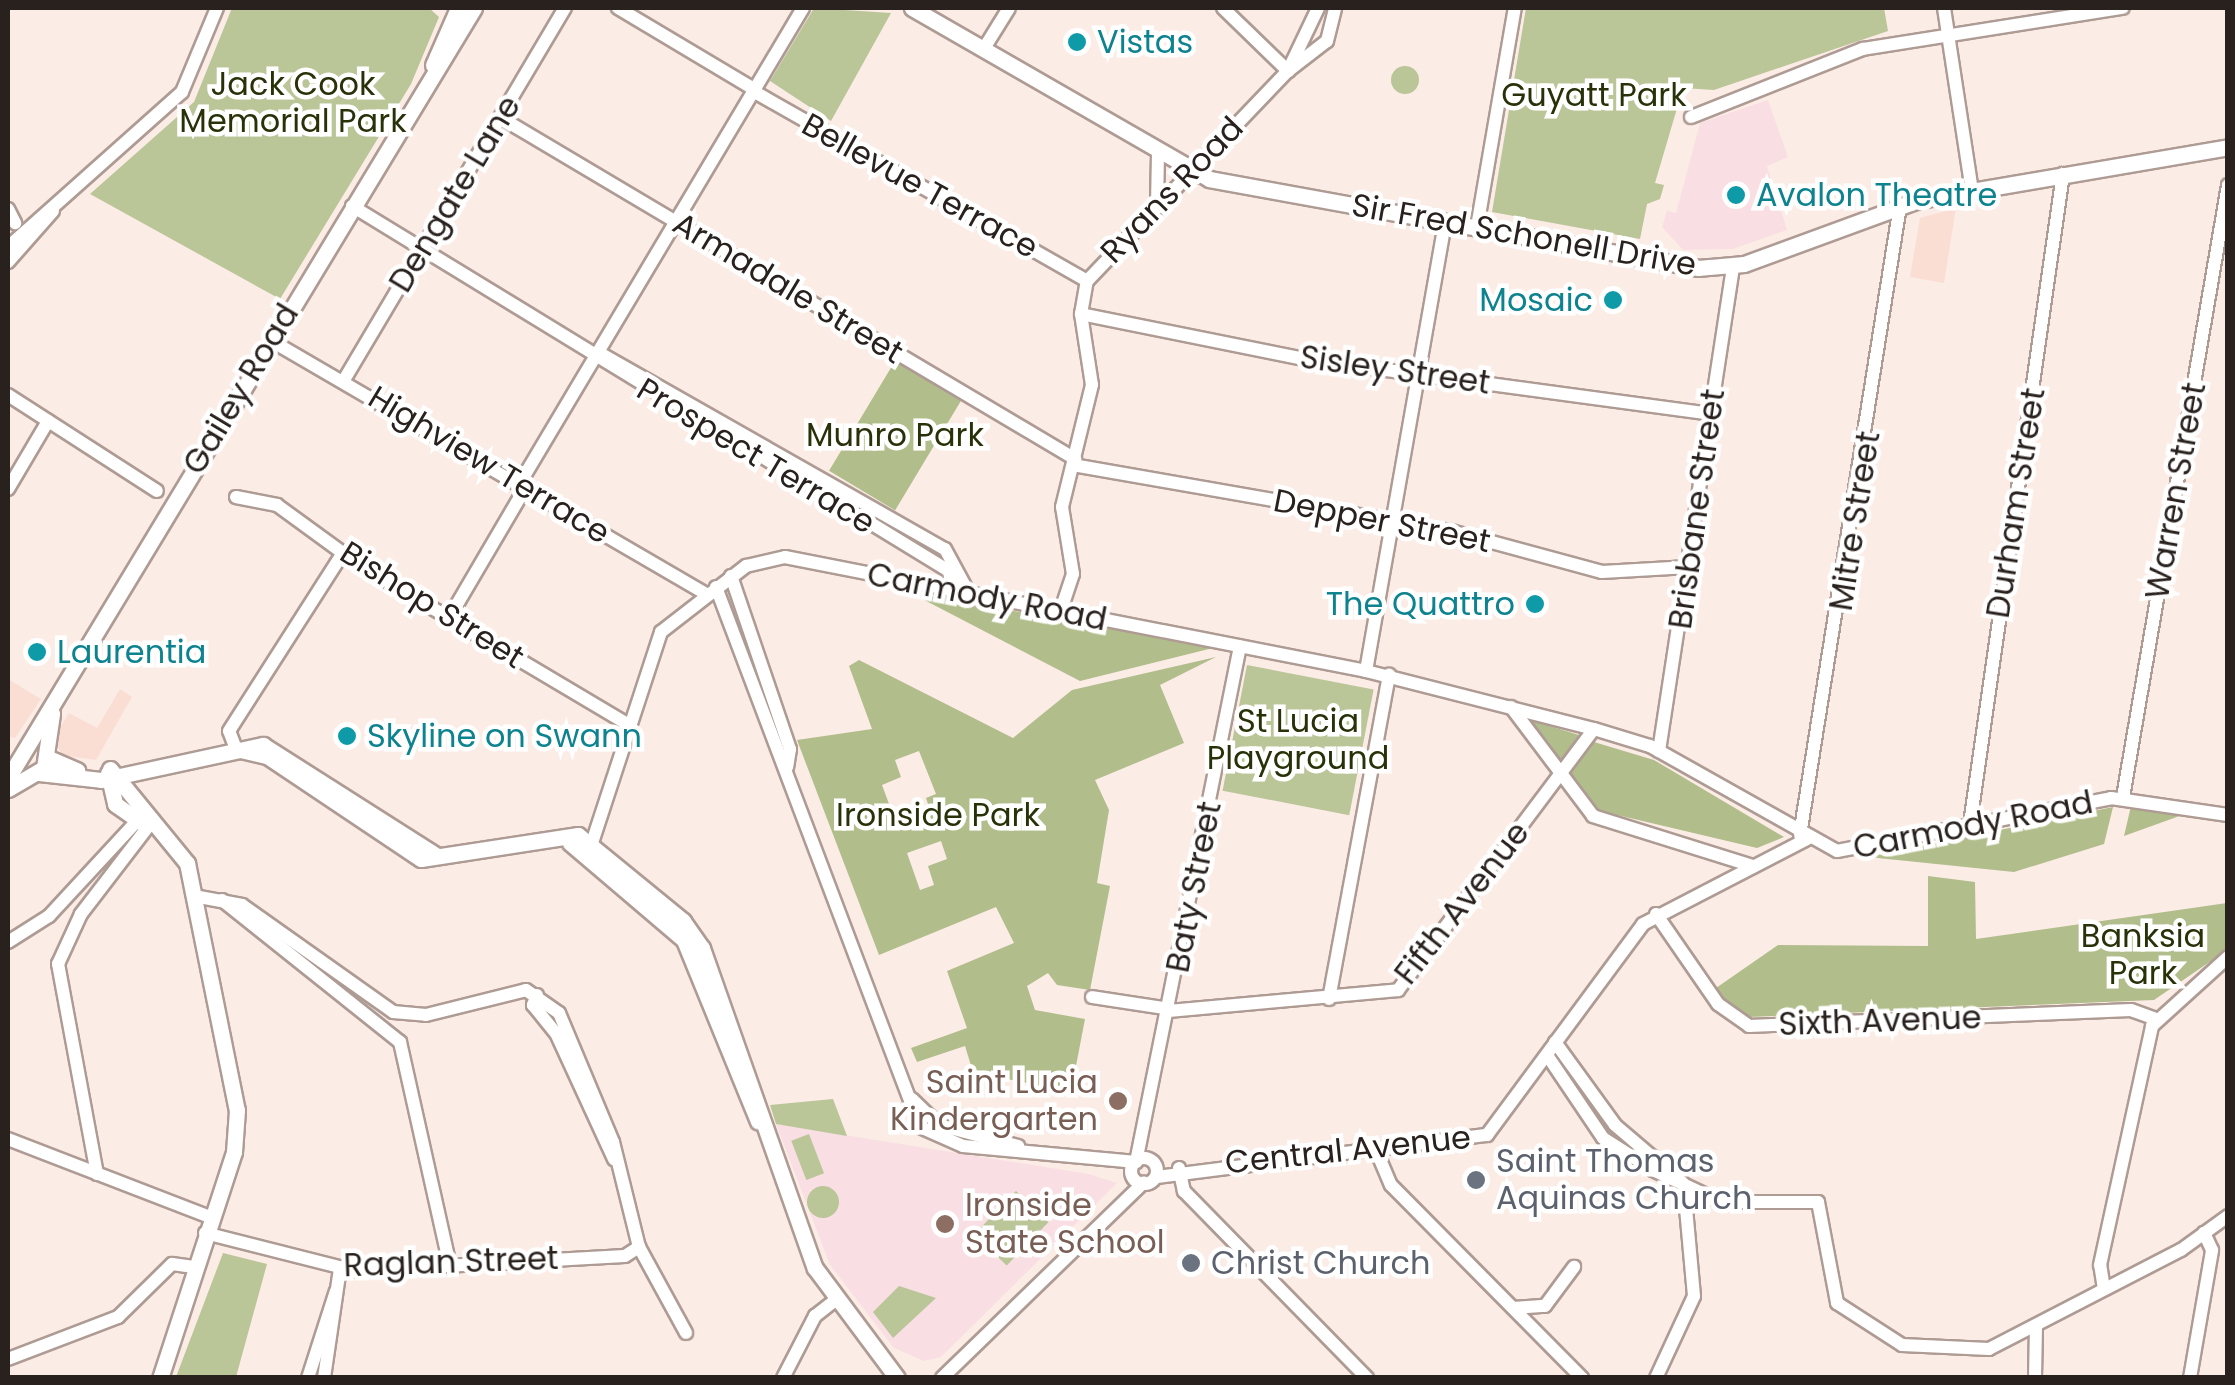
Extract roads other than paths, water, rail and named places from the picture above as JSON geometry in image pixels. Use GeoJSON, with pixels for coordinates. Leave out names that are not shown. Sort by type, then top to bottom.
{"type":"FeatureCollection","features":[{"type":"Feature","properties":{"kind":"main road","name":"Sir Fred Schonell Drive"},"geometry":{"type":"LineString","coordinates":[[912,8],[1190,171],[1685,266],[1733,267],[1900,206],[1972,190],[2227,148]]}},
{"type":"Feature","properties":{"kind":"main road","name":"Gailey Road"},"geometry":{"type":"LineString","coordinates":[[8,778],[16,756],[54,705],[466,9]]}},
{"type":"Feature","properties":{"kind":"main road","name":"Gailey Road"},"geometry":{"type":"LineString","coordinates":[[38,773],[46,756],[54,705]]}},
{"type":"Feature","properties":{"kind":"main road"},"geometry":{"type":"LineString","coordinates":[[8,790],[38,773],[115,774],[236,749],[280,750],[426,851],[453,856],[542,840],[585,842],[684,940],[762,1129],[810,1259],[897,1378]]}},
{"type":"Feature","properties":{"kind":"main road"},"geometry":{"type":"LineString","coordinates":[[16,756],[46,756],[78,770],[115,774]]}},
{"type":"Feature","properties":{"kind":"main road"},"geometry":{"type":"LineString","coordinates":[[16,756],[38,773]]}},
{"type":"Feature","properties":{"kind":"main road"},"geometry":{"type":"LineString","coordinates":[[115,774],[144,822],[183,855],[238,1125],[160,1378]]}},
{"type":"Feature","properties":{"kind":"street"},"geometry":{"type":"LineString","coordinates":[[8,262],[67,194],[182,92],[217,8]]}},
{"type":"Feature","properties":{"kind":"street","name":"Dengate Lane"},"geometry":{"type":"LineString","coordinates":[[344,380],[565,8]]}},
{"type":"Feature","properties":{"kind":"street","name":"Bellevue Terrace"},"geometry":{"type":"LineString","coordinates":[[618,8],[1087,281]]}},
{"type":"Feature","properties":{"kind":"street"},"geometry":{"type":"LineString","coordinates":[[448,618],[596,352],[803,8]]}},
{"type":"Feature","properties":{"kind":"street"},"geometry":{"type":"LineString","coordinates":[[983,50],[1009,8]]}},
{"type":"Feature","properties":{"kind":"street"},"geometry":{"type":"LineString","coordinates":[[1223,8],[1288,71]]}},
{"type":"Feature","properties":{"kind":"street","name":"Ryans Road"},"geometry":{"type":"LineString","coordinates":[[1288,71],[1318,8]]}},
{"type":"Feature","properties":{"kind":"street","name":"Ryans Road"},"geometry":{"type":"LineString","coordinates":[[1060,612],[1073,574],[1061,521],[1092,385],[1081,314],[1087,281],[1288,71],[1327,41],[1335,8]]}},
{"type":"Feature","properties":{"kind":"street"},"geometry":{"type":"LineString","coordinates":[[1477,227],[1515,8]]}},
{"type":"Feature","properties":{"kind":"street"},"geometry":{"type":"LineString","coordinates":[[1944,8],[1972,190]]}},
{"type":"Feature","properties":{"kind":"street"},"geometry":{"type":"LineString","coordinates":[[1691,117],[1851,53],[2123,8]]}},
{"type":"Feature","properties":{"kind":"street","name":"Armadale Street"},"geometry":{"type":"LineString","coordinates":[[500,118],[1074,462]]}},
{"type":"Feature","properties":{"kind":"street"},"geometry":{"type":"LineString","coordinates":[[1157,205],[1158,155]]}},
{"type":"Feature","properties":{"kind":"street","name":"Durham Street"},"geometry":{"type":"LineString","coordinates":[[1968,831],[2063,174]]}},
{"type":"Feature","properties":{"kind":"street","name":"Warren Street"},"geometry":{"type":"LineString","coordinates":[[2123,798],[2228,185]]}},
{"type":"Feature","properties":{"kind":"street"},"geometry":{"type":"LineString","coordinates":[[8,248],[16,224],[67,194]]}},
{"type":"Feature","properties":{"kind":"street","name":"Prospect Terrace"},"geometry":{"type":"LineString","coordinates":[[352,206],[596,352],[948,551],[972,599]]}},
{"type":"Feature","properties":{"kind":"street","name":"Mitre Street"},"geometry":{"type":"LineString","coordinates":[[1803,837],[1900,206]]}},
{"type":"Feature","properties":{"kind":"street"},"geometry":{"type":"LineString","coordinates":[[8,209],[23,244]]}},
{"type":"Feature","properties":{"kind":"street"},"geometry":{"type":"LineString","coordinates":[[1366,670],[1445,221]]}},
{"type":"Feature","properties":{"kind":"street"},"geometry":{"type":"LineString","coordinates":[[8,248],[23,244]]}},
{"type":"Feature","properties":{"kind":"street","name":"Brisbane Street"},"geometry":{"type":"LineString","coordinates":[[1659,751],[1733,267]]}},
{"type":"Feature","properties":{"kind":"street","name":"Sisley Street"},"geometry":{"type":"LineString","coordinates":[[1081,314],[1418,372],[1710,414]]}},
{"type":"Feature","properties":{"kind":"street","name":"Highview Terrace"},"geometry":{"type":"LineString","coordinates":[[270,340],[711,590]]}},
{"type":"Feature","properties":{"kind":"street","name":"Prospect Terrace"},"geometry":{"type":"LineString","coordinates":[[596,352],[633,384],[952,574],[953,595]]}},
{"type":"Feature","properties":{"kind":"street"},"geometry":{"type":"LineString","coordinates":[[8,395],[157,491]]}},
{"type":"Feature","properties":{"kind":"street"},"geometry":{"type":"LineString","coordinates":[[8,488],[48,421]]}},
{"type":"Feature","properties":{"kind":"street","name":"Depper Street"},"geometry":{"type":"LineString","coordinates":[[1074,462],[1393,521],[1602,572],[1689,567]]}},
{"type":"Feature","properties":{"kind":"street","name":"Bishop Street"},"geometry":{"type":"LineString","coordinates":[[236,496],[277,504],[343,553],[627,724]]}},
{"type":"Feature","properties":{"kind":"street"},"geometry":{"type":"LineString","coordinates":[[236,749],[228,734],[343,553]]}},
{"type":"Feature","properties":{"kind":"street","name":"Carmody Road"},"geometry":{"type":"LineString","coordinates":[[585,842],[658,636],[730,576],[785,557],[972,599],[1366,670],[1511,706],[1659,751],[1803,837],[1846,851],[1968,831],[2123,798],[2228,815]]}},
{"type":"Feature","properties":{"kind":"street"},"geometry":{"type":"LineString","coordinates":[[919,586],[932,561]]}},
{"type":"Feature","properties":{"kind":"street"},"geometry":{"type":"LineString","coordinates":[[730,576],[790,748],[787,766]]}},
{"type":"Feature","properties":{"kind":"street"},"geometry":{"type":"LineString","coordinates":[[711,590],[787,766],[907,1093],[936,1140],[1022,1148],[1133,1168],[1114,1207]]}},
{"type":"Feature","properties":{"kind":"street","name":"Baty Street"},"geometry":{"type":"LineString","coordinates":[[1133,1168],[1146,1128],[1240,646]]}},
{"type":"Feature","properties":{"kind":"street"},"geometry":{"type":"LineString","coordinates":[[1330,999],[1389,676]]}},
{"type":"Feature","properties":{"kind":"street"},"geometry":{"type":"LineString","coordinates":[[1511,706],[1593,816],[1752,866]]}},
{"type":"Feature","properties":{"kind":"street","name":"Fifth Avenue"},"geometry":{"type":"LineString","coordinates":[[1092,998],[1170,1010],[1330,999],[1398,990],[1594,729]]}},
{"type":"Feature","properties":{"kind":"street"},"geometry":{"type":"LineString","coordinates":[[8,942],[49,916],[144,822]]}},
{"type":"Feature","properties":{"kind":"street"},"geometry":{"type":"LineString","coordinates":[[97,1174],[58,964],[81,914],[144,822]]}},
{"type":"Feature","properties":{"kind":"street","name":"Central Avenue"},"geometry":{"type":"LineString","coordinates":[[1133,1168],[1153,1171],[1376,1150],[1487,1135],[1656,914],[1803,837]]}},
{"type":"Feature","properties":{"kind":"street"},"geometry":{"type":"LineString","coordinates":[[194,896],[216,894],[396,1013],[537,995],[533,1005],[556,1033],[586,1116],[618,1165],[639,1247],[686,1332]]}},
{"type":"Feature","properties":{"kind":"street"},"geometry":{"type":"LineString","coordinates":[[216,894],[400,1042],[450,1266]]}},
{"type":"Feature","properties":{"kind":"street","name":"Sixth Avenue"},"geometry":{"type":"LineString","coordinates":[[1656,914],[1718,1004],[1749,1026],[2131,1010],[2156,1018]]}},
{"type":"Feature","properties":{"kind":"street"},"geometry":{"type":"LineString","coordinates":[[2104,1290],[2100,1266],[2156,1018],[2228,958]]}},
{"type":"Feature","properties":{"kind":"street"},"geometry":{"type":"LineString","coordinates":[[1555,1042],[1615,1125],[1689,1187]]}},
{"type":"Feature","properties":{"kind":"street"},"geometry":{"type":"LineString","coordinates":[[1547,1055],[1608,1142],[1689,1187],[1721,1202],[1818,1202],[1837,1303],[1892,1341],[1978,1351],[2104,1290],[2228,1216]]}},
{"type":"Feature","properties":{"kind":"street","name":"Baty Street"},"geometry":{"type":"LineString","coordinates":[[1146,1128],[1153,1171]]}},
{"type":"Feature","properties":{"kind":"street"},"geometry":{"type":"LineString","coordinates":[[8,1139],[210,1216]]}},
{"type":"Feature","properties":{"kind":"street"},"geometry":{"type":"LineString","coordinates":[[1376,1150],[1388,1181],[1582,1378]]}},
{"type":"Feature","properties":{"kind":"street","name":"Central Avenue"},"geometry":{"type":"LineString","coordinates":[[1133,1168],[1153,1171]]}},
{"type":"Feature","properties":{"kind":"street"},"geometry":{"type":"LineString","coordinates":[[1179,1168],[1184,1192],[1367,1378]]}},
{"type":"Feature","properties":{"kind":"street"},"geometry":{"type":"LineString","coordinates":[[942,1378],[1153,1171]]}},
{"type":"Feature","properties":{"kind":"street"},"geometry":{"type":"LineString","coordinates":[[1656,1378],[1694,1296],[1686,1208],[1689,1187]]}},
{"type":"Feature","properties":{"kind":"street","name":"Raglan Street"},"geometry":{"type":"LineString","coordinates":[[205,1233],[340,1268],[625,1256],[639,1247]]}},
{"type":"Feature","properties":{"kind":"street"},"geometry":{"type":"LineString","coordinates":[[2190,1378],[2212,1250],[2204,1233]]}},
{"type":"Feature","properties":{"kind":"street"},"geometry":{"type":"LineString","coordinates":[[8,1360],[118,1316],[172,1264],[194,1267]]}},
{"type":"Feature","properties":{"kind":"street"},"geometry":{"type":"LineString","coordinates":[[1542,1338],[1544,1306],[1574,1267]]}},
{"type":"Feature","properties":{"kind":"street"},"geometry":{"type":"LineString","coordinates":[[324,1378],[340,1268]]}},
{"type":"Feature","properties":{"kind":"street"},"geometry":{"type":"LineString","coordinates":[[308,1378],[337,1289]]}},
{"type":"Feature","properties":{"kind":"street"},"geometry":{"type":"LineString","coordinates":[[783,1378],[815,1316],[838,1298]]}},
{"type":"Feature","properties":{"kind":"street"},"geometry":{"type":"LineString","coordinates":[[1514,1308],[1544,1306]]}},
{"type":"Feature","properties":{"kind":"street"},"geometry":{"type":"LineString","coordinates":[[2035,1378],[2036,1326]]}},
{"type":"Feature","properties":{"kind":"place","name":"Vistas"},"geometry":{"type":"Point","coordinates":[1077,42]}},
{"type":"Feature","properties":{"kind":"place","name":"Avalon Theatre"},"geometry":{"type":"Point","coordinates":[1736,195]}},
{"type":"Feature","properties":{"kind":"place","name":"Mosaic"},"geometry":{"type":"Point","coordinates":[1613,300]}},
{"type":"Feature","properties":{"kind":"place","name":"The Quattro"},"geometry":{"type":"Point","coordinates":[1535,604]}},
{"type":"Feature","properties":{"kind":"place","name":"Laurentia"},"geometry":{"type":"Point","coordinates":[37,652]}},
{"type":"Feature","properties":{"kind":"place","name":"Skyline on Swann"},"geometry":{"type":"Point","coordinates":[347,736]}},
{"type":"Feature","properties":{"kind":"place","name":"Saint Lucia Kindergarten"},"geometry":{"type":"Point","coordinates":[1118,1101]}},
{"type":"Feature","properties":{"kind":"place","name":"Saint Thomas Aquinas Church"},"geometry":{"type":"Point","coordinates":[1476,1180]}},
{"type":"Feature","properties":{"kind":"place","name":"Ironside State School"},"geometry":{"type":"Point","coordinates":[945,1224]}},
{"type":"Feature","properties":{"kind":"place","name":"Christ Church"},"geometry":{"type":"Point","coordinates":[1191,1263]}},
{"type":"Feature","properties":{"kind":"park label","name":"Guyatt Park"},"geometry":{"type":"Point","coordinates":[1594,95]}},
{"type":"Feature","properties":{"kind":"park label","name":"Jack Cook Memorial Park"},"geometry":{"type":"Point","coordinates":[293,104]}},
{"type":"Feature","properties":{"kind":"park label","name":"Munro Park"},"geometry":{"type":"Point","coordinates":[895,435]}},
{"type":"Feature","properties":{"kind":"park label","name":"St Lucia Playground"},"geometry":{"type":"Point","coordinates":[1298,740]}},
{"type":"Feature","properties":{"kind":"park label","name":"Ironside Park"},"geometry":{"type":"Point","coordinates":[938,815]}},
{"type":"Feature","properties":{"kind":"park label","name":"Banksia Park"},"geometry":{"type":"Point","coordinates":[2143,956]}}]}
